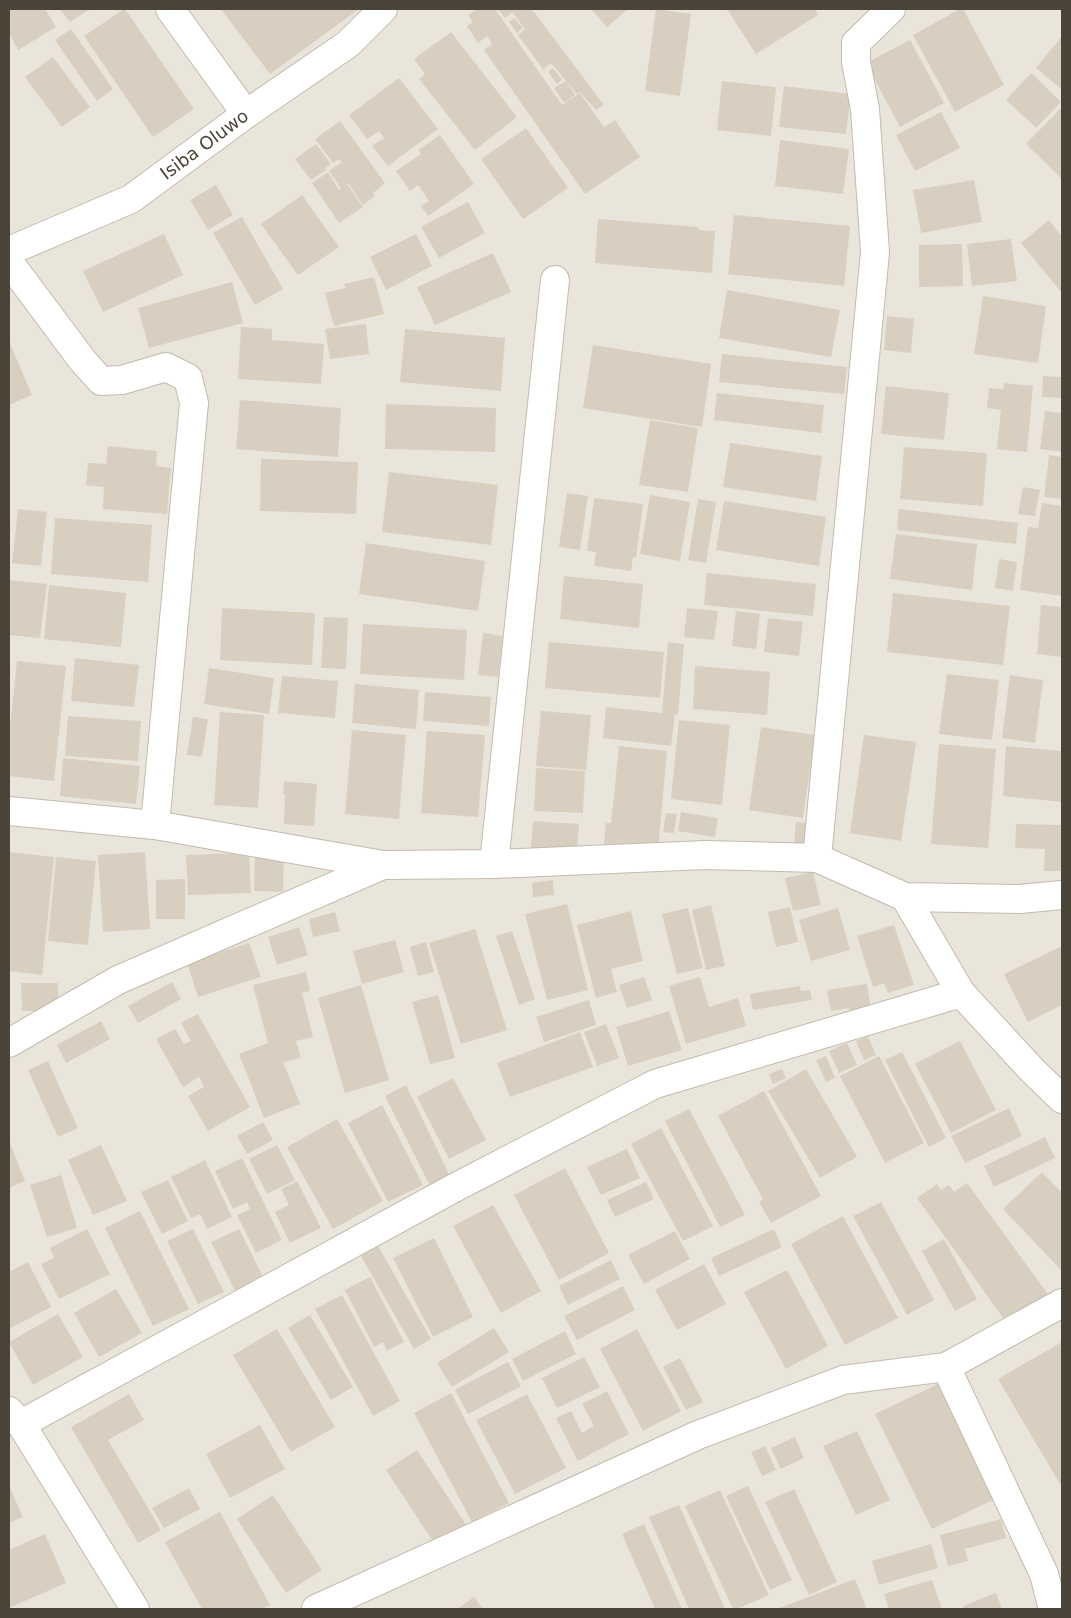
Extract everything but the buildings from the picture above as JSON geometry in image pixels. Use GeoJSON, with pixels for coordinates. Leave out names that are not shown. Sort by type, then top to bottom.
{"type":"FeatureCollection","features":[{"type":"Feature","properties":{"kind":"street"},"geometry":{"type":"LineString","coordinates":[[170,9],[246,114]]}},
{"type":"Feature","properties":{"kind":"street","name":"Isiba Oluwo"},"geometry":{"type":"LineString","coordinates":[[9,251],[131,199],[246,114],[348,44],[383,9]]}},
{"type":"Feature","properties":{"kind":"street"},"geometry":{"type":"LineString","coordinates":[[817,858],[875,252],[865,109],[856,62],[856,43],[892,9]]}},
{"type":"Feature","properties":{"kind":"street"},"geometry":{"type":"LineString","coordinates":[[9,262],[83,361],[101,381],[122,380],[166,367],[188,378],[194,403],[155,825]]}},
{"type":"Feature","properties":{"kind":"street"},"geometry":{"type":"LineString","coordinates":[[494,864],[555,280]]}},
{"type":"Feature","properties":{"kind":"street"},"geometry":{"type":"LineString","coordinates":[[9,811],[155,825],[382,864],[494,864],[705,854],[817,858],[905,897],[1020,899],[1062,895]]}},
{"type":"Feature","properties":{"kind":"street"},"geometry":{"type":"LineString","coordinates":[[9,1042],[118,980],[382,864]]}},
{"type":"Feature","properties":{"kind":"street"},"geometry":{"type":"LineString","coordinates":[[905,897],[961,992],[1032,1070],[1062,1099]]}},
{"type":"Feature","properties":{"kind":"street"},"geometry":{"type":"LineString","coordinates":[[134,1609],[15,1417],[655,1084],[961,992]]}},
{"type":"Feature","properties":{"kind":"street"},"geometry":{"type":"LineString","coordinates":[[316,1609],[698,1435],[843,1380],[946,1367],[1062,1303]]}},
{"type":"Feature","properties":{"kind":"street"},"geometry":{"type":"LineString","coordinates":[[946,1367],[1044,1574],[1053,1609]]}},
{"type":"Feature","properties":{"kind":"shaded area"},"geometry":{"type":"Polygon","coordinates":[[[9,9],[1062,9],[1062,1609],[9,1609],[9,9]]]}}]}
